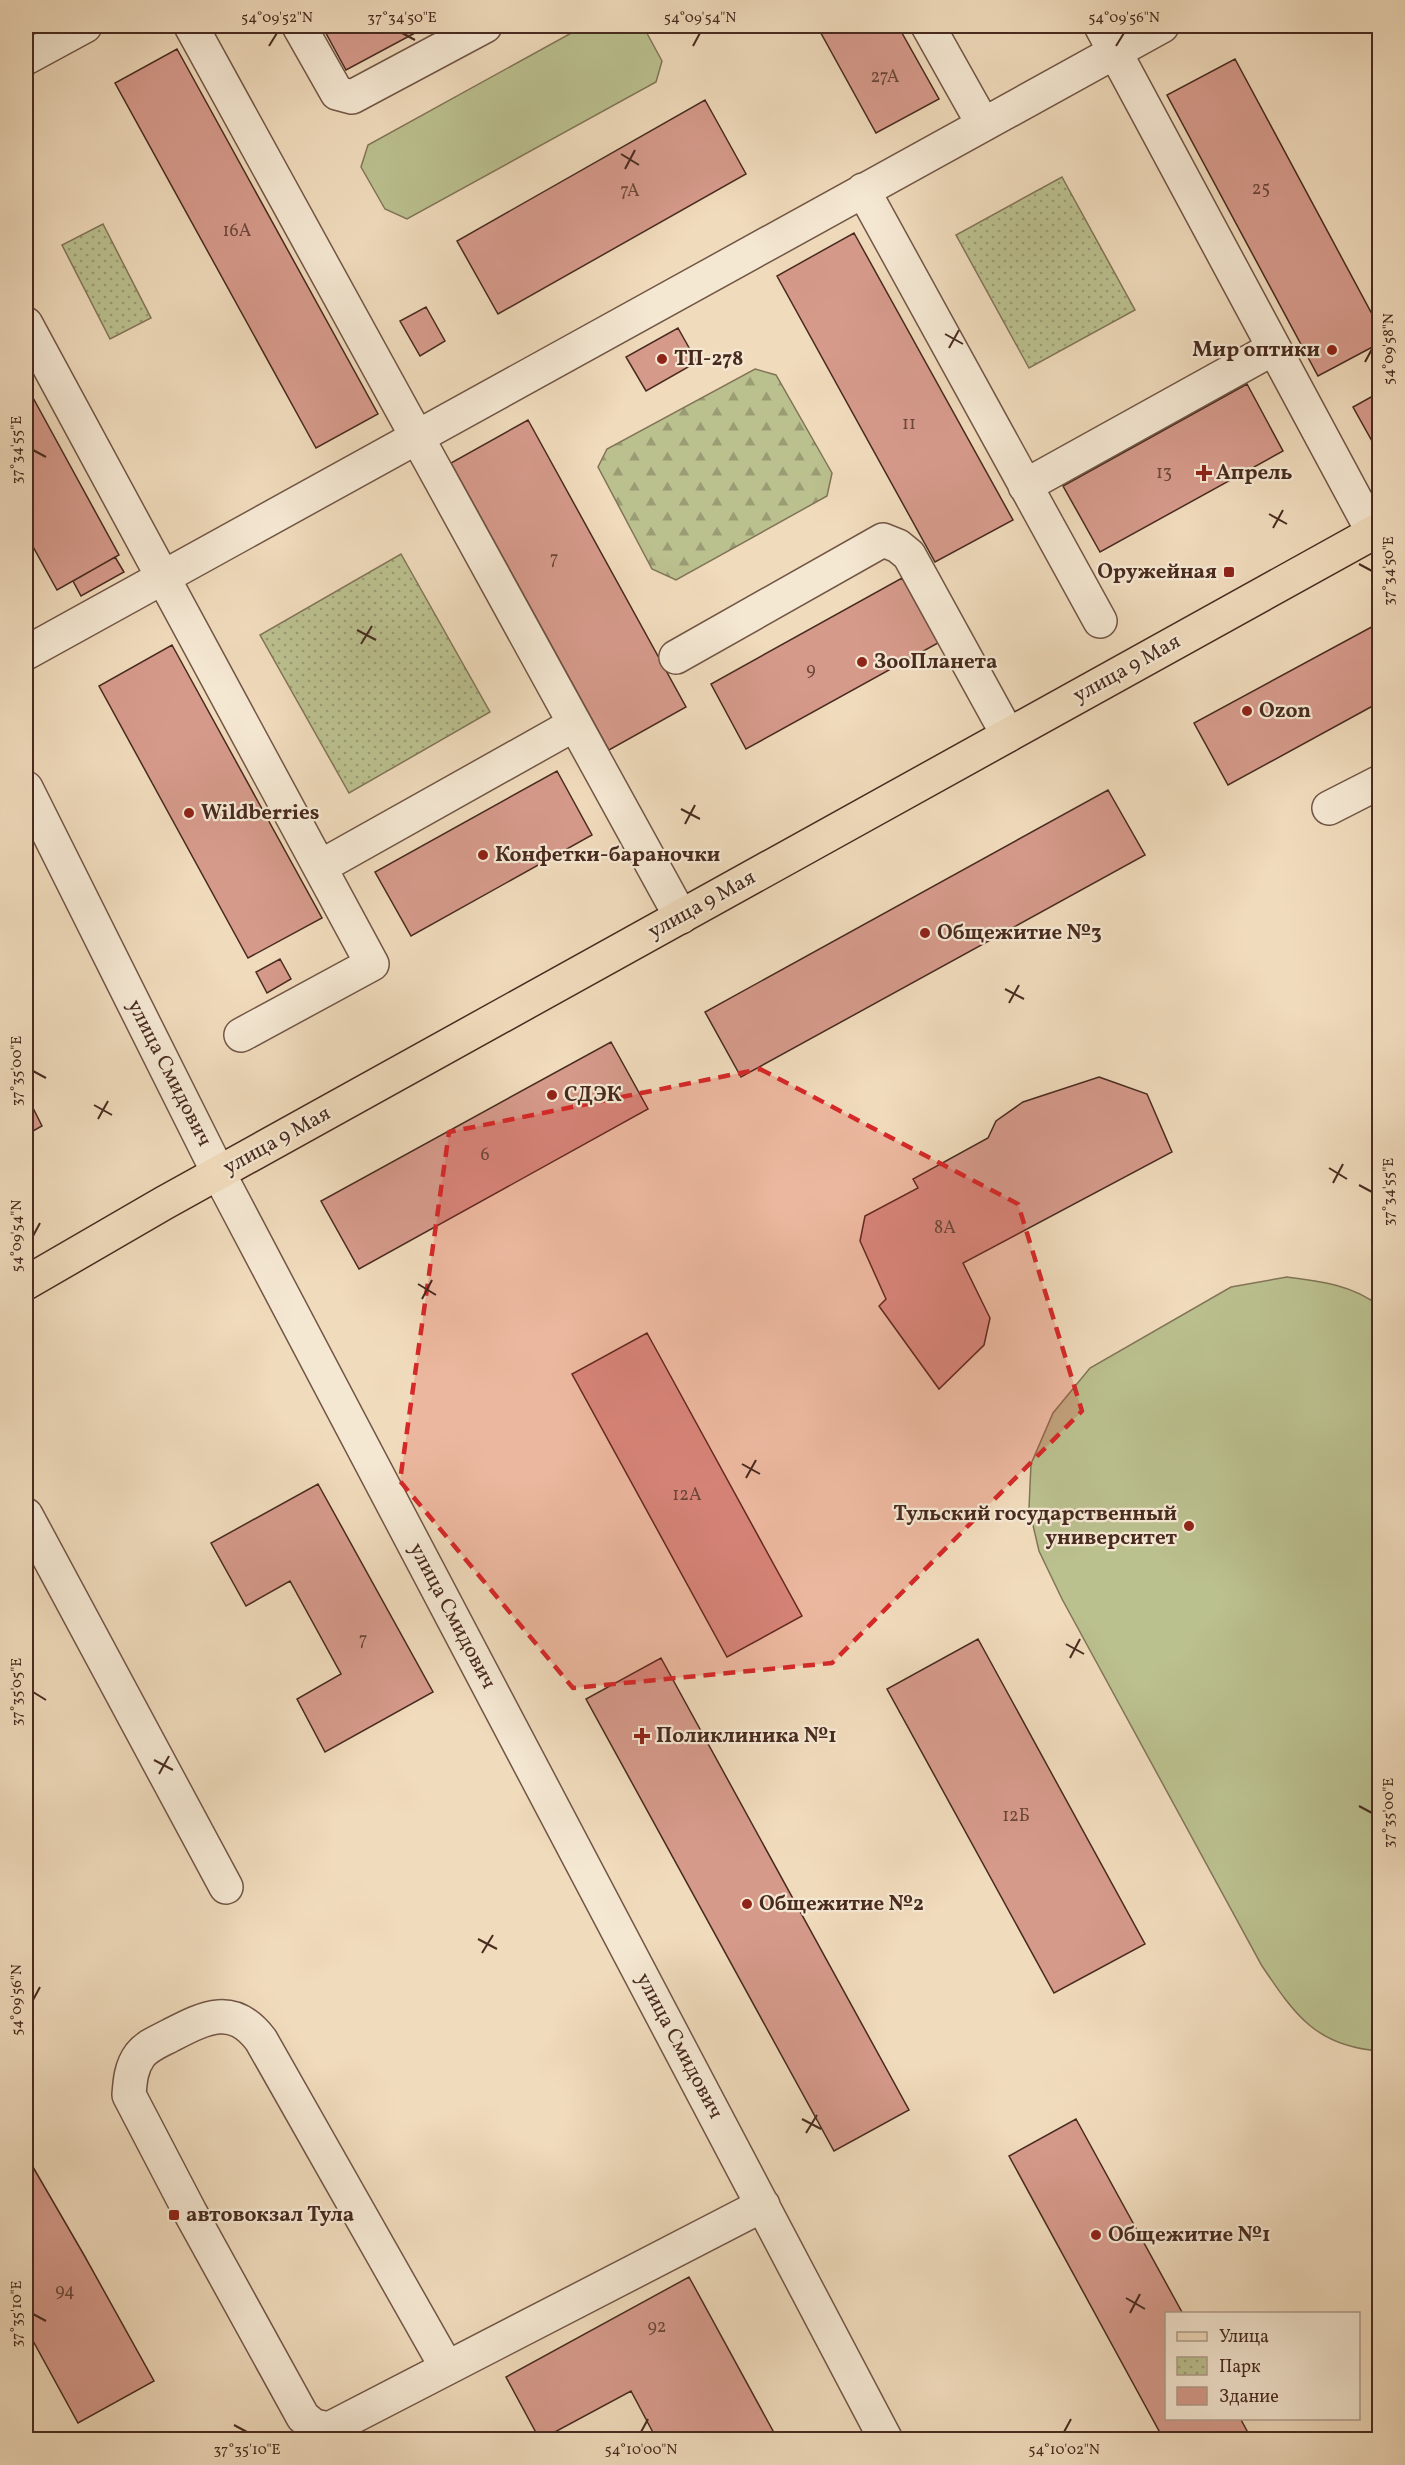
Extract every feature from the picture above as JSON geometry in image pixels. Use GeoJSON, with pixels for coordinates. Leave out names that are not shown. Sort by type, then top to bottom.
{"type":"FeatureCollection","features":[{"type":"Feature","properties":{"kind":"main road","name":"улица 9 Мая"},"geometry":{"type":"LineString","coordinates":[[26,1283],[1376,530]]}},
{"type":"Feature","properties":{"kind":"street"},"geometry":{"type":"LineString","coordinates":[[26,58],[85,26]]}},
{"type":"Feature","properties":{"kind":"street"},"geometry":{"type":"LineString","coordinates":[[191,26],[681,917]]}},
{"type":"Feature","properties":{"kind":"street"},"geometry":{"type":"LineString","coordinates":[[298,26],[337,93],[352,97],[485,26]]}},
{"type":"Feature","properties":{"kind":"street"},"geometry":{"type":"LineString","coordinates":[[928,26],[983,124]]}},
{"type":"Feature","properties":{"kind":"street"},"geometry":{"type":"LineString","coordinates":[[26,653],[983,124],[1108,39],[1162,26]]}},
{"type":"Feature","properties":{"kind":"street"},"geometry":{"type":"LineString","coordinates":[[1108,39],[1274,348],[1376,530]]}},
{"type":"Feature","properties":{"kind":"street"},"geometry":{"type":"LineString","coordinates":[[863,190],[1100,621]]}},
{"type":"Feature","properties":{"kind":"street"},"geometry":{"type":"LineString","coordinates":[[26,324],[372,964],[240,1035]]}},
{"type":"Feature","properties":{"kind":"street"},"geometry":{"type":"LineString","coordinates":[[1025,486],[1274,348]]}},
{"type":"Feature","properties":{"kind":"street"},"geometry":{"type":"LineString","coordinates":[[676,657],[883,540],[898,546],[909,555],[1008,735]]}},
{"type":"Feature","properties":{"kind":"street"},"geometry":{"type":"LineString","coordinates":[[320,867],[575,724]]}},
{"type":"Feature","properties":{"kind":"street"},"geometry":{"type":"LineString","coordinates":[[1329,808],[1380,782]]}},
{"type":"Feature","properties":{"kind":"street","name":"улица Смидович"},"geometry":{"type":"LineString","coordinates":[[26,788],[219,1174],[886,2439]]}},
{"type":"Feature","properties":{"kind":"street"},"geometry":{"type":"LineString","coordinates":[[26,1515],[226,1887]]}},
{"type":"Feature","properties":{"kind":"street"},"geometry":{"type":"LineString","coordinates":[[447,2368],[251,2026],[236,2017],[213,2016],[147,2048],[138,2057],[131,2075],[129,2095],[190,2212],[303,2417],[314,2426],[329,2429],[763,2205]]}},
{"type":"Feature","properties":{"kind":"highlighted area"},"geometry":{"type":"Polygon","coordinates":[[[760,1069],[1018,1204],[1082,1411],[832,1663],[573,1688],[400,1481],[449,1132],[760,1069]]]}},
{"type":"Feature","properties":{"kind":"green space"},"geometry":{"type":"Polygon","coordinates":[[[584,26],[643,26],[662,61],[656,82],[407,219],[385,209],[361,167],[368,145],[584,26]]]}},
{"type":"Feature","properties":{"kind":"green space"},"geometry":{"type":"Polygon","coordinates":[[[1062,177],[1135,310],[1029,368],[956,235],[1062,177]]]}},
{"type":"Feature","properties":{"kind":"green space"},"geometry":{"type":"Polygon","coordinates":[[[103,224],[151,318],[110,339],[62,245],[103,224]]]}},
{"type":"Feature","properties":{"kind":"green space"},"geometry":{"type":"Polygon","coordinates":[[[755,369],[776,375],[832,473],[827,496],[676,580],[652,569],[598,467],[607,449],[755,369]]]}},
{"type":"Feature","properties":{"kind":"green space"},"geometry":{"type":"Polygon","coordinates":[[[401,554],[490,712],[349,793],[260,635],[401,554]]]}},
{"type":"Feature","properties":{"kind":"green space"},"geometry":{"type":"Polygon","coordinates":[[[1287,1277],[1323,1282],[1347,1289],[1379,1306],[1379,2051],[1357,2048],[1339,2042],[1309,2025],[1285,1999],[1262,1966],[1062,1599],[1039,1551],[1029,1508],[1031,1464],[1053,1413],[1090,1368],[1231,1287],[1287,1277]]]}},
{"type":"Feature","properties":{"kind":"building"},"geometry":{"type":"Polygon","coordinates":[[[322,26],[428,26],[346,70],[322,26]]]}},
{"type":"Feature","properties":{"kind":"building"},"geometry":{"type":"Polygon","coordinates":[[[817,26],[898,26],[939,99],[876,133],[817,26]]]}},
{"type":"Feature","properties":{"kind":"building"},"geometry":{"type":"Polygon","coordinates":[[[177,49],[378,414],[316,448],[115,83],[177,49]]]}},
{"type":"Feature","properties":{"kind":"building"},"geometry":{"type":"Polygon","coordinates":[[[1235,59],[1380,329],[1380,343],[1318,376],[1167,95],[1235,59]]]}},
{"type":"Feature","properties":{"kind":"building"},"geometry":{"type":"Polygon","coordinates":[[[705,100],[746,174],[498,314],[457,241],[705,100]]]}},
{"type":"Feature","properties":{"kind":"building"},"geometry":{"type":"Polygon","coordinates":[[[854,233],[1013,520],[935,562],[777,276],[854,233]]]}},
{"type":"Feature","properties":{"kind":"building"},"geometry":{"type":"Polygon","coordinates":[[[426,307],[445,341],[420,356],[400,321],[426,307]]]}},
{"type":"Feature","properties":{"kind":"building","name":"ТП-278"},"geometry":{"type":"Polygon","coordinates":[[[678,328],[697,362],[646,391],[626,357],[678,328]]]}},
{"type":"Feature","properties":{"kind":"building"},"geometry":{"type":"Polygon","coordinates":[[[1247,384],[1283,451],[1100,552],[1063,486],[1247,384]]]}},
{"type":"Feature","properties":{"kind":"building"},"geometry":{"type":"Polygon","coordinates":[[[26,385],[119,555],[57,590],[26,534],[26,385]]]}},
{"type":"Feature","properties":{"kind":"building"},"geometry":{"type":"Polygon","coordinates":[[[1380,392],[1380,448],[1377,450],[1353,407],[1380,392]]]}},
{"type":"Feature","properties":{"kind":"building"},"geometry":{"type":"Polygon","coordinates":[[[528,420],[686,707],[609,750],[451,463],[528,420]]]}},
{"type":"Feature","properties":{"kind":"building"},"geometry":{"type":"Polygon","coordinates":[[[115,557],[124,572],[81,596],[73,581],[115,557]]]}},
{"type":"Feature","properties":{"kind":"building"},"geometry":{"type":"Polygon","coordinates":[[[902,578],[938,643],[746,749],[711,684],[902,578]]]}},
{"type":"Feature","properties":{"kind":"building"},"geometry":{"type":"Polygon","coordinates":[[[1377,624],[1380,629],[1380,702],[1228,785],[1194,723],[1377,624]]]}},
{"type":"Feature","properties":{"kind":"building"},"geometry":{"type":"Polygon","coordinates":[[[172,645],[322,918],[248,958],[99,686],[172,645]]]}},
{"type":"Feature","properties":{"kind":"building"},"geometry":{"type":"Polygon","coordinates":[[[557,771],[592,835],[411,936],[375,872],[557,771]]]}},
{"type":"Feature","properties":{"kind":"building","name":"Общежитие №3"},"geometry":{"type":"Polygon","coordinates":[[[1108,790],[1145,855],[741,1077],[705,1012],[1108,790]]]}},
{"type":"Feature","properties":{"kind":"building"},"geometry":{"type":"Polygon","coordinates":[[[280,959],[291,979],[267,993],[256,972],[280,959]]]}},
{"type":"Feature","properties":{"kind":"building"},"geometry":{"type":"Polygon","coordinates":[[[611,1042],[648,1109],[359,1269],[321,1201],[611,1042]]]}},
{"type":"Feature","properties":{"kind":"building"},"geometry":{"type":"Polygon","coordinates":[[[1099,1077],[1147,1094],[1172,1152],[963,1263],[990,1318],[984,1345],[939,1389],[879,1306],[886,1299],[860,1241],[865,1216],[918,1188],[913,1179],[988,1138],[996,1121],[1023,1102],[1099,1077]]]}},
{"type":"Feature","properties":{"kind":"building"},"geometry":{"type":"Polygon","coordinates":[[[26,1094],[42,1126],[26,1135],[26,1094]]]}},
{"type":"Feature","properties":{"kind":"building"},"geometry":{"type":"Polygon","coordinates":[[[647,1333],[802,1616],[727,1657],[572,1374],[647,1333]]]}},
{"type":"Feature","properties":{"kind":"building"},"geometry":{"type":"Polygon","coordinates":[[[318,1484],[433,1692],[325,1752],[297,1699],[341,1674],[290,1581],[246,1606],[211,1543],[318,1484]]]}},
{"type":"Feature","properties":{"kind":"building"},"geometry":{"type":"Polygon","coordinates":[[[978,1639],[1145,1944],[1054,1993],[887,1689],[978,1639]]]}},
{"type":"Feature","properties":{"kind":"building","name":"Общежитие №2"},"geometry":{"type":"Polygon","coordinates":[[[661,1658],[909,2110],[834,2151],[586,1699],[661,1658]]]}},
{"type":"Feature","properties":{"kind":"building","name":"Общежитие №1"},"geometry":{"type":"Polygon","coordinates":[[[1076,2119],[1182,2312],[1165,2312],[1165,2420],[1241,2420],[1252,2440],[1164,2440],[1009,2156],[1076,2119]]]}},
{"type":"Feature","properties":{"kind":"building"},"geometry":{"type":"Polygon","coordinates":[[[26,2155],[154,2381],[78,2423],[26,2328],[26,2155]]]}},
{"type":"Feature","properties":{"kind":"building"},"geometry":{"type":"Polygon","coordinates":[[[689,2277],[778,2440],[657,2440],[631,2391],[540,2440],[506,2377],[689,2277]]]}},
{"type":"Feature","properties":{"kind":"place","name":"Мир оптики"},"geometry":{"type":"Point","coordinates":[1332,350]}},
{"type":"Feature","properties":{"kind":"place","name":"ТП-278"},"geometry":{"type":"Point","coordinates":[662,359]}},
{"type":"Feature","properties":{"kind":"place","name":"Апрель"},"geometry":{"type":"Point","coordinates":[1204,473]}},
{"type":"Feature","properties":{"kind":"place","name":"Оружейная"},"geometry":{"type":"Point","coordinates":[1229,572]}},
{"type":"Feature","properties":{"kind":"place","name":"ЗооПланета"},"geometry":{"type":"Point","coordinates":[862,662]}},
{"type":"Feature","properties":{"kind":"place","name":"Ozon"},"geometry":{"type":"Point","coordinates":[1247,711]}},
{"type":"Feature","properties":{"kind":"place","name":"Wildberries"},"geometry":{"type":"Point","coordinates":[189,813]}},
{"type":"Feature","properties":{"kind":"place","name":"Конфетки-бараночки"},"geometry":{"type":"Point","coordinates":[483,855]}},
{"type":"Feature","properties":{"kind":"place","name":"Общежитие №3"},"geometry":{"type":"Point","coordinates":[925,933]}},
{"type":"Feature","properties":{"kind":"place","name":"СДЭК"},"geometry":{"type":"Point","coordinates":[552,1095]}},
{"type":"Feature","properties":{"kind":"place","name":"Тульский государственный университет"},"geometry":{"type":"Point","coordinates":[1189,1526]}},
{"type":"Feature","properties":{"kind":"place","name":"Поликлиника №1"},"geometry":{"type":"Point","coordinates":[642,1736]}},
{"type":"Feature","properties":{"kind":"place","name":"Общежитие №2"},"geometry":{"type":"Point","coordinates":[747,1904]}},
{"type":"Feature","properties":{"kind":"place","name":"автовокзал Тула"},"geometry":{"type":"Point","coordinates":[174,2215]}},
{"type":"Feature","properties":{"kind":"place","name":"Общежитие №1"},"geometry":{"type":"Point","coordinates":[1096,2235]}}]}
